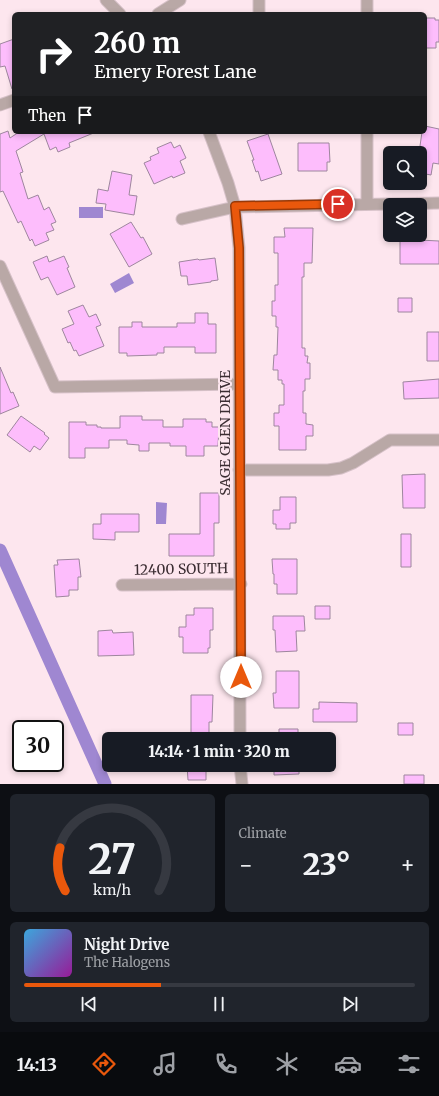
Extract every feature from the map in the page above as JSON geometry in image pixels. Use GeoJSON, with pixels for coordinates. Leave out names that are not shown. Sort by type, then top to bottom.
{"type":"FeatureCollection","features":[{"type":"Feature","properties":{"kind":"street"},"geometry":{"type":"LineString","coordinates":[[106,0],[118,12]]}},
{"type":"Feature","properties":{"kind":"street"},"geometry":{"type":"LineString","coordinates":[[161,12],[180,0]]}},
{"type":"Feature","properties":{"kind":"street"},"geometry":{"type":"LineString","coordinates":[[259,0],[259,12]]}},
{"type":"Feature","properties":{"kind":"street"},"geometry":{"type":"LineString","coordinates":[[367,0],[367,12]]}},
{"type":"Feature","properties":{"kind":"street"},"geometry":{"type":"LineString","coordinates":[[0,105],[12,101]]}},
{"type":"Feature","properties":{"kind":"street","name":"SAGE GLEN DRIVE"},"geometry":{"type":"LineString","coordinates":[[210,134],[235,206],[239,248],[239,470],[241,584],[240,732]]}},
{"type":"Feature","properties":{"kind":"street"},"geometry":{"type":"LineString","coordinates":[[367,134],[367,204]]}},
{"type":"Feature","properties":{"kind":"street"},"geometry":{"type":"LineString","coordinates":[[182,219],[235,206],[439,203]]}},
{"type":"Feature","properties":{"kind":"street"},"geometry":{"type":"LineString","coordinates":[[0,266],[54,387],[239,384]]}},
{"type":"Feature","properties":{"kind":"street"},"geometry":{"type":"LineString","coordinates":[[239,470],[328,470],[341,468],[354,463],[390,440],[439,440]]}},
{"type":"Feature","properties":{"kind":"street","name":"12400 SOUTH"},"geometry":{"type":"LineString","coordinates":[[122,585],[241,584]]}},
{"type":"Feature","properties":{"kind":"street"},"geometry":{"type":"LineString","coordinates":[[241,772],[242,784]]}},
{"type":"Feature","properties":{"kind":"shaded area"},"geometry":{"type":"Polygon","coordinates":[[[79,207],[103,207],[103,218],[79,218],[79,207]]]}},
{"type":"Feature","properties":{"kind":"shaded area"},"geometry":{"type":"Polygon","coordinates":[[[129,273],[134,283],[115,293],[110,284],[129,273]]]}},
{"type":"Feature","properties":{"kind":"shaded area"},"geometry":{"type":"Polygon","coordinates":[[[156,502],[167,503],[166,524],[156,524],[156,502]]]}},
{"type":"Feature","properties":{"kind":"building"},"geometry":{"type":"Polygon","coordinates":[[[427,18],[435,18],[435,20],[439,20],[439,42],[436,42],[436,48],[427,48],[427,18]]]}},
{"type":"Feature","properties":{"kind":"building"},"geometry":{"type":"Polygon","coordinates":[[[12,40],[12,89],[5,66],[0,67],[0,44],[12,40]]]}},
{"type":"Feature","properties":{"kind":"building"},"geometry":{"type":"Polygon","coordinates":[[[427,126],[439,129],[439,164],[433,163],[431,175],[427,174],[427,146],[420,146],[422,134],[427,134],[427,126]]]}},
{"type":"Feature","properties":{"kind":"building"},"geometry":{"type":"Polygon","coordinates":[[[8,131],[10,138],[16,134],[44,134],[16,151],[23,172],[20,173],[28,199],[38,195],[44,210],[49,207],[56,222],[51,224],[54,230],[46,233],[49,240],[35,246],[32,239],[30,241],[21,221],[18,223],[3,191],[0,192],[0,134],[8,131]]]}},
{"type":"Feature","properties":{"kind":"building"},"geometry":{"type":"Polygon","coordinates":[[[44,134],[91,134],[69,143],[70,147],[58,152],[56,147],[50,150],[44,134]]]}},
{"type":"Feature","properties":{"kind":"building"},"geometry":{"type":"Polygon","coordinates":[[[268,134],[282,174],[261,181],[258,171],[256,172],[252,160],[254,160],[247,141],[268,134]]]}},
{"type":"Feature","properties":{"kind":"building"},"geometry":{"type":"Polygon","coordinates":[[[171,142],[174,148],[180,145],[186,158],[180,161],[185,173],[173,178],[172,176],[154,184],[144,163],[151,160],[150,157],[159,153],[157,148],[171,142]]]}},
{"type":"Feature","properties":{"kind":"building"},"geometry":{"type":"Polygon","coordinates":[[[298,143],[329,143],[330,162],[327,162],[327,171],[298,171],[298,143]]]}},
{"type":"Feature","properties":{"kind":"building"},"geometry":{"type":"Polygon","coordinates":[[[112,171],[132,175],[129,195],[137,196],[134,215],[105,210],[106,204],[96,203],[98,189],[108,191],[112,171]]]}},
{"type":"Feature","properties":{"kind":"building"},"geometry":{"type":"Polygon","coordinates":[[[131,222],[141,238],[143,237],[152,254],[129,267],[110,234],[131,222]]]}},
{"type":"Feature","properties":{"kind":"building"},"geometry":{"type":"Polygon","coordinates":[[[284,228],[313,228],[312,263],[304,263],[304,277],[302,277],[302,348],[305,348],[305,356],[308,356],[307,363],[310,363],[310,379],[305,379],[305,391],[303,391],[303,413],[306,413],[306,424],[313,425],[313,436],[306,436],[306,450],[279,450],[279,426],[274,426],[274,413],[279,413],[279,405],[284,405],[284,384],[282,384],[282,380],[278,380],[278,370],[273,370],[274,355],[277,355],[278,327],[276,327],[276,316],[272,316],[272,301],[275,301],[275,285],[278,285],[278,253],[274,253],[274,237],[285,237],[284,228]]]}},
{"type":"Feature","properties":{"kind":"building"},"geometry":{"type":"Polygon","coordinates":[[[439,241],[439,264],[400,264],[400,242],[439,241]]]}},
{"type":"Feature","properties":{"kind":"building"},"geometry":{"type":"Polygon","coordinates":[[[47,256],[49,262],[64,256],[75,287],[57,295],[48,277],[41,280],[33,262],[47,256]]]}},
{"type":"Feature","properties":{"kind":"building"},"geometry":{"type":"Polygon","coordinates":[[[215,258],[218,280],[188,285],[187,276],[181,276],[179,262],[215,258]]]}},
{"type":"Feature","properties":{"kind":"building"},"geometry":{"type":"Polygon","coordinates":[[[398,298],[412,298],[412,312],[398,312],[398,298]]]}},
{"type":"Feature","properties":{"kind":"building"},"geometry":{"type":"Polygon","coordinates":[[[83,305],[89,317],[96,314],[101,325],[96,327],[104,346],[79,356],[76,350],[74,351],[70,342],[68,343],[62,329],[74,324],[68,311],[83,305]]]}},
{"type":"Feature","properties":{"kind":"building"},"geometry":{"type":"Polygon","coordinates":[[[195,313],[208,313],[208,324],[216,324],[216,353],[195,353],[195,347],[164,347],[164,353],[157,353],[157,355],[127,356],[127,353],[119,353],[119,327],[132,327],[132,322],[142,322],[142,327],[177,327],[177,323],[195,323],[195,313]]]}},
{"type":"Feature","properties":{"kind":"building"},"geometry":{"type":"Polygon","coordinates":[[[427,332],[439,332],[439,361],[427,361],[427,332]]]}},
{"type":"Feature","properties":{"kind":"building"},"geometry":{"type":"Polygon","coordinates":[[[0,367],[11,393],[13,392],[19,406],[0,414],[0,367]]]}},
{"type":"Feature","properties":{"kind":"building"},"geometry":{"type":"Polygon","coordinates":[[[439,379],[439,398],[404,399],[403,382],[439,379]]]}},
{"type":"Feature","properties":{"kind":"building"},"geometry":{"type":"Polygon","coordinates":[[[21,416],[45,433],[44,434],[49,438],[40,450],[34,446],[30,452],[7,435],[21,416]]]}},
{"type":"Feature","properties":{"kind":"building"},"geometry":{"type":"Polygon","coordinates":[[[120,416],[142,416],[142,420],[163,420],[163,427],[183,427],[183,419],[206,419],[206,422],[212,422],[212,427],[219,427],[218,446],[204,446],[204,456],[186,456],[186,446],[170,446],[170,443],[149,443],[149,451],[139,451],[139,445],[127,444],[127,440],[109,440],[109,448],[85,448],[85,458],[69,458],[69,422],[86,422],[86,425],[97,425],[97,427],[101,428],[120,428],[120,416]]]}},
{"type":"Feature","properties":{"kind":"building"},"geometry":{"type":"Polygon","coordinates":[[[425,474],[425,508],[403,508],[402,475],[425,474]]]}},
{"type":"Feature","properties":{"kind":"building"},"geometry":{"type":"Polygon","coordinates":[[[200,493],[219,493],[219,523],[214,523],[214,556],[169,556],[169,534],[200,534],[200,493]]]}},
{"type":"Feature","properties":{"kind":"building"},"geometry":{"type":"Polygon","coordinates":[[[280,497],[296,497],[296,523],[290,523],[290,529],[276,529],[276,524],[273,524],[273,510],[280,510],[280,497]]]}},
{"type":"Feature","properties":{"kind":"building"},"geometry":{"type":"Polygon","coordinates":[[[101,514],[139,514],[139,532],[115,532],[115,540],[93,539],[93,524],[101,524],[101,514]]]}},
{"type":"Feature","properties":{"kind":"building"},"geometry":{"type":"Polygon","coordinates":[[[401,534],[411,534],[411,567],[401,567],[401,534]]]}},
{"type":"Feature","properties":{"kind":"building"},"geometry":{"type":"Polygon","coordinates":[[[79,559],[81,577],[78,577],[78,590],[69,590],[69,596],[56,597],[54,565],[58,565],[57,560],[79,559]]]}},
{"type":"Feature","properties":{"kind":"building"},"geometry":{"type":"Polygon","coordinates":[[[272,559],[297,559],[297,594],[277,594],[277,584],[274,584],[272,559]]]}},
{"type":"Feature","properties":{"kind":"building"},"geometry":{"type":"Polygon","coordinates":[[[315,606],[330,606],[330,619],[315,619],[315,606]]]}},
{"type":"Feature","properties":{"kind":"building"},"geometry":{"type":"Polygon","coordinates":[[[194,608],[213,608],[213,630],[210,630],[210,648],[208,648],[208,653],[183,653],[183,637],[179,637],[179,627],[186,627],[186,615],[194,615],[194,608]]]}},
{"type":"Feature","properties":{"kind":"building"},"geometry":{"type":"Polygon","coordinates":[[[273,616],[304,616],[305,631],[296,631],[297,651],[276,652],[273,616]]]}},
{"type":"Feature","properties":{"kind":"building"},"geometry":{"type":"Polygon","coordinates":[[[112,630],[113,633],[133,632],[134,655],[98,656],[98,631],[112,630]]]}},
{"type":"Feature","properties":{"kind":"building"},"geometry":{"type":"Polygon","coordinates":[[[276,671],[299,671],[299,708],[274,708],[273,693],[276,693],[276,671]]]}},
{"type":"Feature","properties":{"kind":"building"},"geometry":{"type":"Polygon","coordinates":[[[191,695],[213,695],[212,722],[209,722],[209,732],[191,732],[191,695]]]}},
{"type":"Feature","properties":{"kind":"building"},"geometry":{"type":"Polygon","coordinates":[[[319,702],[357,703],[357,722],[313,722],[313,709],[319,709],[319,702]]]}},
{"type":"Feature","properties":{"kind":"building"},"geometry":{"type":"Polygon","coordinates":[[[398,723],[413,723],[413,735],[398,735],[398,723]]]}},
{"type":"Feature","properties":{"kind":"building"},"geometry":{"type":"Polygon","coordinates":[[[279,729],[298,729],[298,732],[279,732],[279,729]]]}},
{"type":"Feature","properties":{"kind":"building"},"geometry":{"type":"Polygon","coordinates":[[[187,772],[206,772],[206,780],[188,780],[187,772]]]}},
{"type":"Feature","properties":{"kind":"building"},"geometry":{"type":"Polygon","coordinates":[[[274,772],[299,772],[299,774],[274,775],[274,772]]]}},
{"type":"Feature","properties":{"kind":"building"},"geometry":{"type":"Polygon","coordinates":[[[404,775],[424,775],[424,784],[404,784],[404,775]]]}},
{"type":"Feature","properties":{"kind":"waterway"},"geometry":{"type":"LineString","coordinates":[[0,550],[105,784]]}},
{"type":"Feature","properties":{"kind":"route"},"geometry":{"type":"LineString","coordinates":[[241,677],[239,248],[235,206],[338,204]]}}]}
